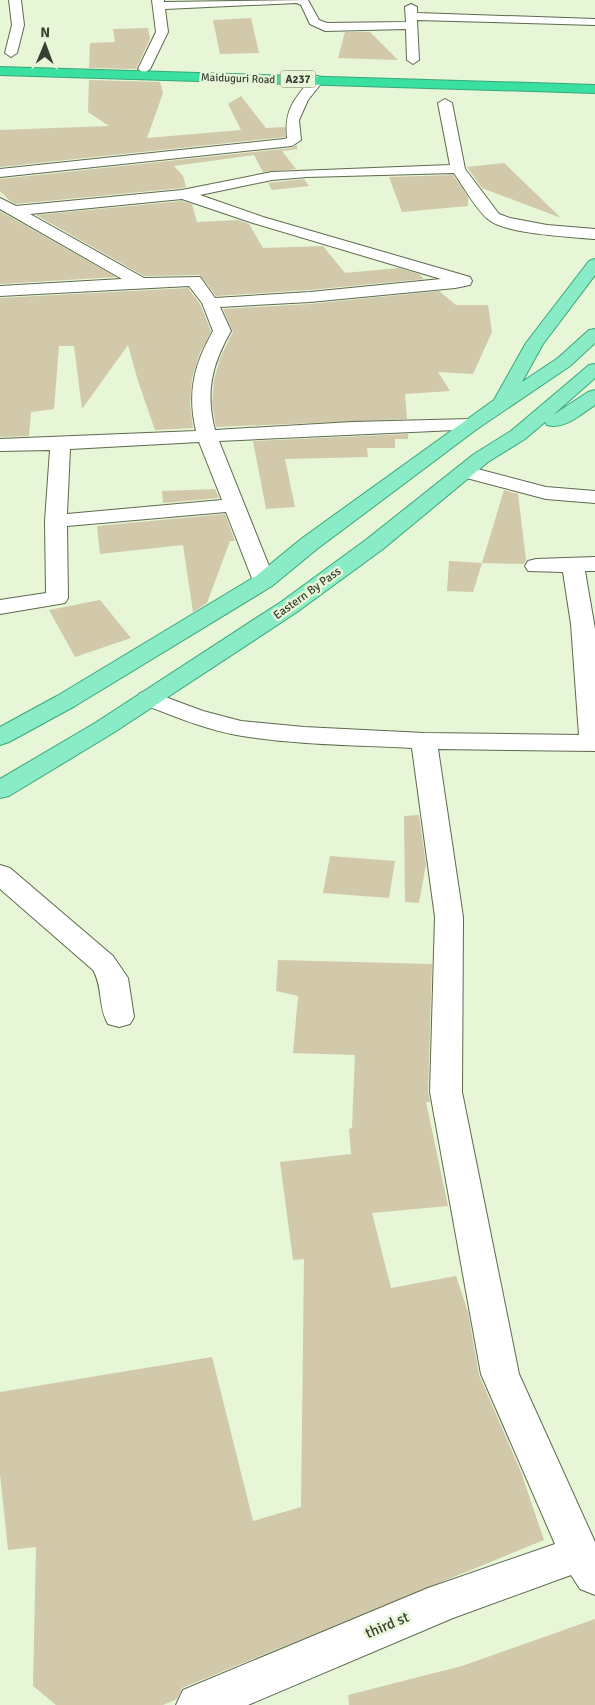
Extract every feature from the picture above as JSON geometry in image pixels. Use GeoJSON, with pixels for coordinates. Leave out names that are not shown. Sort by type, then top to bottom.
{"type":"FeatureCollection","features":[{"type":"Feature","properties":{"kind":"highway","name":"Maiduguri Road"},"geometry":{"type":"LineString","coordinates":[[0,66],[595,83]]}},
{"type":"Feature","properties":{"kind":"highway","name":"Maiduguri Road"},"geometry":{"type":"LineString","coordinates":[[0,71],[595,89]]}},
{"type":"Feature","properties":{"kind":"main road"},"geometry":{"type":"LineString","coordinates":[[501,403],[535,342],[595,264]]}},
{"type":"Feature","properties":{"kind":"main road"},"geometry":{"type":"LineString","coordinates":[[0,737],[66,701],[264,581],[310,544],[470,425],[564,362],[595,334]]}},
{"type":"Feature","properties":{"kind":"main road","name":"Eastern By Pass"},"geometry":{"type":"LineString","coordinates":[[0,790],[104,728],[289,607],[374,544],[466,472],[481,458],[518,435],[595,369]]}},
{"type":"Feature","properties":{"kind":"main road"},"geometry":{"type":"LineString","coordinates":[[518,435],[565,417],[595,396]]}},
{"type":"Feature","properties":{"kind":"street"},"geometry":{"type":"LineString","coordinates":[[11,53],[18,24],[16,0]]}},
{"type":"Feature","properties":{"kind":"street"},"geometry":{"type":"LineString","coordinates":[[411,0],[410,21],[413,60]]}},
{"type":"Feature","properties":{"kind":"street"},"geometry":{"type":"LineString","coordinates":[[144,69],[162,32],[158,3],[302,1],[306,4],[314,22],[325,27],[410,21],[595,22]]}},
{"type":"Feature","properties":{"kind":"street"},"geometry":{"type":"LineString","coordinates":[[0,173],[276,145],[294,140],[292,120],[302,99],[318,80]]}},
{"type":"Feature","properties":{"kind":"street"},"geometry":{"type":"LineString","coordinates":[[445,103],[458,169],[494,217],[539,229],[595,234]]}},
{"type":"Feature","properties":{"kind":"street"},"geometry":{"type":"LineString","coordinates":[[204,151],[217,161]]}},
{"type":"Feature","properties":{"kind":"street"},"geometry":{"type":"LineString","coordinates":[[6,207],[182,194],[272,176],[315,172],[458,169]]}},
{"type":"Feature","properties":{"kind":"street"},"geometry":{"type":"LineString","coordinates":[[230,172],[242,183]]}},
{"type":"Feature","properties":{"kind":"street"},"geometry":{"type":"LineString","coordinates":[[182,194],[267,222],[464,281],[356,293],[210,303]]}},
{"type":"Feature","properties":{"kind":"street"},"geometry":{"type":"LineString","coordinates":[[6,207],[43,226],[141,283]]}},
{"type":"Feature","properties":{"kind":"street"},"geometry":{"type":"LineString","coordinates":[[0,292],[141,283],[194,282],[210,303],[222,331],[207,358],[200,391],[206,437],[234,505],[252,556],[264,581]]}},
{"type":"Feature","properties":{"kind":"street"},"geometry":{"type":"LineString","coordinates":[[0,445],[206,437],[388,425],[470,425]]}},
{"type":"Feature","properties":{"kind":"street"},"geometry":{"type":"LineString","coordinates":[[0,607],[57,598],[56,521],[60,444]]}},
{"type":"Feature","properties":{"kind":"street"},"geometry":{"type":"LineString","coordinates":[[466,472],[545,494],[595,497]]}},
{"type":"Feature","properties":{"kind":"street"},"geometry":{"type":"LineString","coordinates":[[56,521],[234,505]]}},
{"type":"Feature","properties":{"kind":"street"},"geometry":{"type":"LineString","coordinates":[[149,698],[194,716],[241,728],[304,735],[424,741],[593,743],[583,624],[584,565],[536,566]]}},
{"type":"Feature","properties":{"kind":"street"},"geometry":{"type":"LineString","coordinates":[[424,741],[449,917],[446,1092],[498,1364],[500,1374],[587,1565]]}},
{"type":"Feature","properties":{"kind":"street"},"geometry":{"type":"LineString","coordinates":[[0,874],[103,963],[113,978],[118,1017]]}},
{"type":"Feature","properties":{"kind":"street","name":"third st"},"geometry":{"type":"LineString","coordinates":[[198,1705],[443,1602],[587,1565]]}},
{"type":"Feature","properties":{"kind":"building"},"geometry":{"type":"Polygon","coordinates":[[[251,18],[259,53],[220,54],[213,20],[251,18]]]}},
{"type":"Feature","properties":{"kind":"building"},"geometry":{"type":"Polygon","coordinates":[[[148,28],[150,39],[136,69],[89,68],[90,43],[115,42],[113,29],[148,28]]]}},
{"type":"Feature","properties":{"kind":"building"},"geometry":{"type":"Polygon","coordinates":[[[345,32],[370,32],[398,60],[338,58],[345,32]]]}},
{"type":"Feature","properties":{"kind":"building"},"geometry":{"type":"Polygon","coordinates":[[[89,80],[160,82],[163,93],[147,138],[241,130],[228,104],[241,96],[266,128],[285,127],[285,137],[0,167],[0,130],[109,126],[88,112],[89,80]]]}},
{"type":"Feature","properties":{"kind":"building"},"geometry":{"type":"Polygon","coordinates":[[[297,145],[297,149],[282,151],[296,169],[263,172],[254,155],[174,166],[183,176],[186,187],[182,188],[16,204],[0,191],[0,179],[292,148],[297,145]]]}},
{"type":"Feature","properties":{"kind":"building"},"geometry":{"type":"Polygon","coordinates":[[[504,163],[561,218],[482,188],[467,167],[504,163]]]}},
{"type":"Feature","properties":{"kind":"building"},"geometry":{"type":"Polygon","coordinates":[[[453,175],[468,197],[468,206],[402,212],[389,177],[453,175]]]}},
{"type":"Feature","properties":{"kind":"building"},"geometry":{"type":"Polygon","coordinates":[[[304,179],[309,186],[272,190],[268,183],[304,179]]]}},
{"type":"Feature","properties":{"kind":"building"},"geometry":{"type":"Polygon","coordinates":[[[182,201],[192,204],[197,222],[238,220],[249,224],[263,248],[323,246],[345,273],[399,268],[419,274],[424,279],[310,290],[216,296],[200,275],[144,276],[36,215],[182,201]]]}},
{"type":"Feature","properties":{"kind":"building"},"geometry":{"type":"Polygon","coordinates":[[[0,211],[116,277],[0,284],[0,211]]]}},
{"type":"Feature","properties":{"kind":"building"},"geometry":{"type":"Polygon","coordinates":[[[188,288],[200,304],[211,331],[199,355],[192,379],[190,404],[193,428],[155,430],[128,345],[82,409],[74,346],[59,346],[54,409],[31,412],[29,436],[0,437],[0,298],[188,288]]]}},
{"type":"Feature","properties":{"kind":"building"},"geometry":{"type":"Polygon","coordinates":[[[439,291],[456,305],[488,305],[492,332],[473,374],[438,372],[450,391],[405,394],[407,419],[216,427],[212,403],[214,379],[221,356],[233,332],[223,309],[310,304],[439,291]]]}},
{"type":"Feature","properties":{"kind":"building"},"geometry":{"type":"Polygon","coordinates":[[[408,434],[408,439],[395,439],[395,448],[367,448],[368,457],[285,459],[295,507],[266,509],[253,441],[408,434]]]}},
{"type":"Feature","properties":{"kind":"building"},"geometry":{"type":"Polygon","coordinates":[[[215,489],[219,498],[163,503],[162,491],[215,489]]]}},
{"type":"Feature","properties":{"kind":"building"},"geometry":{"type":"Polygon","coordinates":[[[504,490],[518,494],[526,560],[524,564],[482,563],[504,490]]]}},
{"type":"Feature","properties":{"kind":"building"},"geometry":{"type":"Polygon","coordinates":[[[225,514],[235,541],[230,541],[207,603],[193,612],[183,545],[100,554],[97,526],[225,514]]]}},
{"type":"Feature","properties":{"kind":"building"},"geometry":{"type":"Polygon","coordinates":[[[449,561],[482,563],[473,592],[447,591],[449,561]]]}},
{"type":"Feature","properties":{"kind":"building"},"geometry":{"type":"Polygon","coordinates":[[[100,600],[131,638],[75,657],[49,610],[100,600]]]}},
{"type":"Feature","properties":{"kind":"building"},"geometry":{"type":"Polygon","coordinates":[[[419,815],[426,864],[419,903],[405,902],[404,816],[419,815]]]}},
{"type":"Feature","properties":{"kind":"building"},"geometry":{"type":"Polygon","coordinates":[[[330,856],[395,861],[389,898],[323,893],[330,856]]]}},
{"type":"Feature","properties":{"kind":"building"},"geometry":{"type":"Polygon","coordinates":[[[278,960],[432,964],[428,1092],[430,1102],[426,1102],[448,1206],[372,1213],[391,1288],[456,1276],[468,1312],[479,1375],[521,1472],[544,1540],[182,1688],[177,1699],[163,1705],[56,1705],[33,1686],[36,1547],[8,1550],[0,1474],[0,1392],[212,1357],[253,1521],[301,1507],[304,1259],[293,1260],[280,1162],[351,1154],[349,1129],[352,1128],[355,1055],[293,1053],[298,996],[276,991],[278,960]]]}},
{"type":"Feature","properties":{"kind":"building"},"geometry":{"type":"Polygon","coordinates":[[[595,1619],[595,1705],[349,1705],[348,1695],[462,1666],[595,1619]]]}}]}
